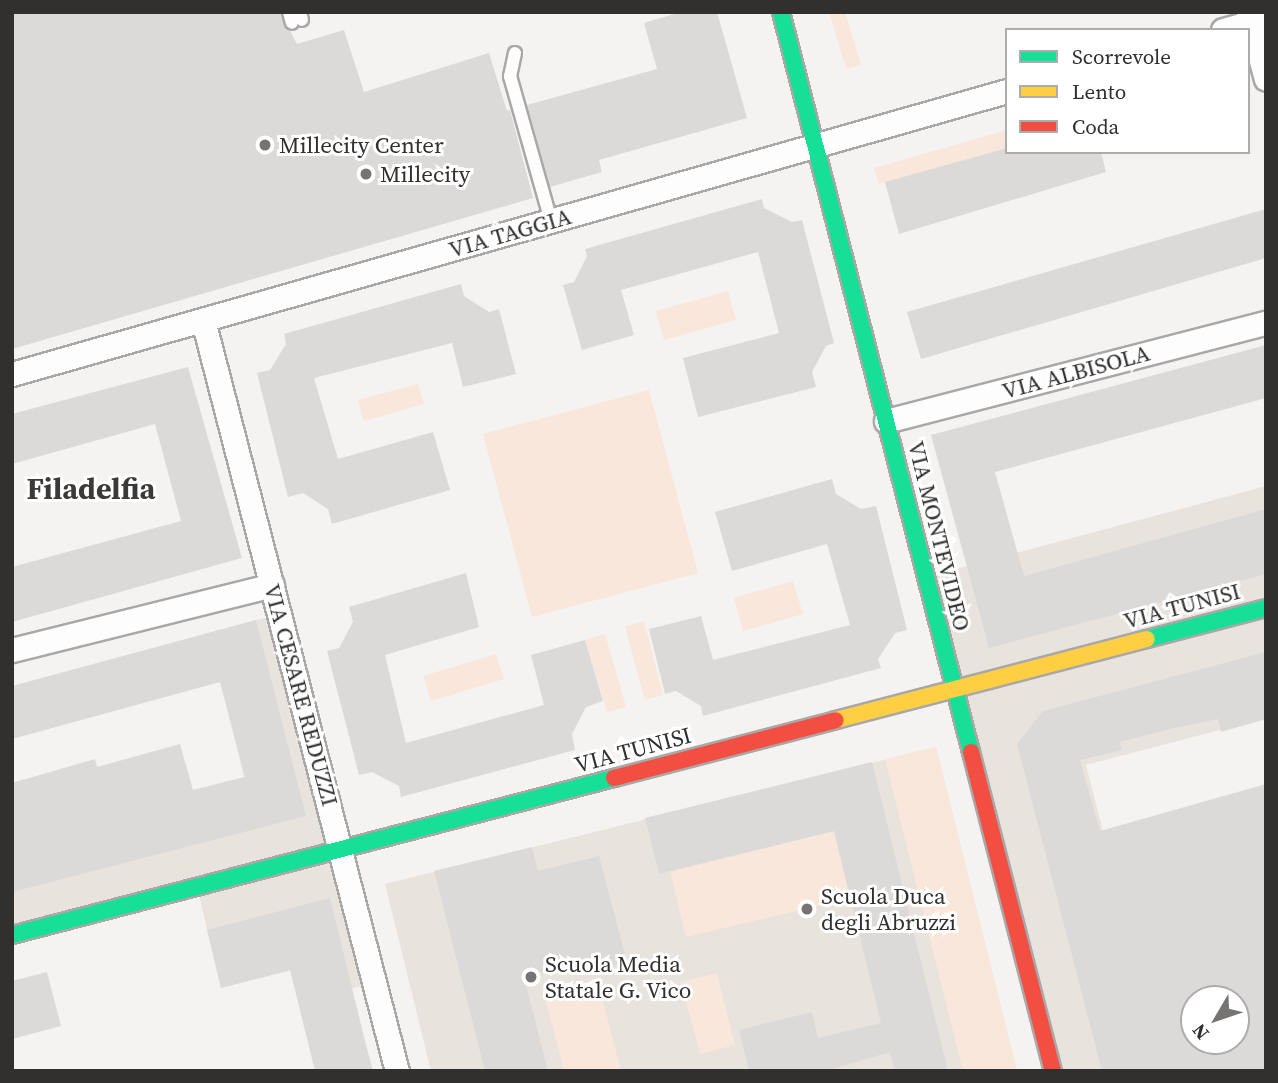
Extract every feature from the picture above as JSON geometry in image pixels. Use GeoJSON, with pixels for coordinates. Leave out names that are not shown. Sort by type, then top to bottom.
{"type":"FeatureCollection","features":[{"type":"Feature","properties":{"kind":"street","name":"VIA MONTEVIDEO"},"geometry":{"type":"LineString","coordinates":[[781,12],[1054,1071]]}},
{"type":"Feature","properties":{"kind":"street"},"geometry":{"type":"LineString","coordinates":[[1228,28],[1254,17],[1266,79]]}},
{"type":"Feature","properties":{"kind":"street","name":"VIA TAGGIA"},"geometry":{"type":"LineString","coordinates":[[12,374],[1005,92]]}},
{"type":"Feature","properties":{"kind":"street","name":"VIA CESARE REDUZZI"},"geometry":{"type":"LineString","coordinates":[[203,320],[397,1071]]}},
{"type":"Feature","properties":{"kind":"street","name":"VIA ALBISOLA"},"geometry":{"type":"LineString","coordinates":[[886,421],[1266,323]]}},
{"type":"Feature","properties":{"kind":"street"},"geometry":{"type":"LineString","coordinates":[[12,650],[272,585]]}},
{"type":"Feature","properties":{"kind":"street","name":"VIA TUNISI"},"geometry":{"type":"LineString","coordinates":[[12,935],[1266,607]]}},
{"type":"Feature","properties":{"kind":"lane"},"geometry":{"type":"LineString","coordinates":[[515,53],[510,76],[551,221]]}},
{"type":"Feature","properties":{"kind":"shaded area"},"geometry":{"type":"Polygon","coordinates":[[[829,12],[845,12],[861,65],[846,69],[829,12]]]}},
{"type":"Feature","properties":{"kind":"shaded area"},"geometry":{"type":"Polygon","coordinates":[[[1005,131],[1005,149],[879,184],[874,168],[1005,131]]]}},
{"type":"Feature","properties":{"kind":"shaded area"},"geometry":{"type":"Polygon","coordinates":[[[728,291],[736,320],[664,340],[656,311],[728,291]]]}},
{"type":"Feature","properties":{"kind":"shaded area"},"geometry":{"type":"Polygon","coordinates":[[[418,384],[424,404],[364,421],[358,400],[418,384]]]}},
{"type":"Feature","properties":{"kind":"shaded area"},"geometry":{"type":"Polygon","coordinates":[[[649,390],[698,573],[532,617],[483,434],[649,390]]]}},
{"type":"Feature","properties":{"kind":"shaded area"},"geometry":{"type":"Polygon","coordinates":[[[1266,486],[1266,718],[1086,765],[1165,1071],[1053,1071],[927,577],[1266,486]]]}},
{"type":"Feature","properties":{"kind":"shaded area"},"geometry":{"type":"Polygon","coordinates":[[[793,581],[803,614],[743,631],[734,598],[793,581]]]}},
{"type":"Feature","properties":{"kind":"shaded area"},"geometry":{"type":"Polygon","coordinates":[[[280,614],[374,983],[320,996],[296,969],[221,988],[197,887],[12,935],[12,839],[244,777],[208,633],[280,614]]]}},
{"type":"Feature","properties":{"kind":"shaded area"},"geometry":{"type":"Polygon","coordinates":[[[644,621],[663,695],[645,700],[625,627],[644,621]]]}},
{"type":"Feature","properties":{"kind":"shaded area"},"geometry":{"type":"Polygon","coordinates":[[[605,634],[626,707],[607,712],[585,640],[605,634]]]}},
{"type":"Feature","properties":{"kind":"shaded area"},"geometry":{"type":"Polygon","coordinates":[[[496,654],[504,679],[431,701],[423,676],[496,654]]]}},
{"type":"Feature","properties":{"kind":"shaded area","name":"Scuola Duca degli Abruzzi"},"geometry":{"type":"Polygon","coordinates":[[[936,747],[1017,1071],[431,1071],[385,884],[936,747]]]}},
{"type":"Feature","properties":{"kind":"shaded area"},"geometry":{"type":"Polygon","coordinates":[[[936,747],[1017,1071],[963,1071],[885,759],[936,747]]]}},
{"type":"Feature","properties":{"kind":"shaded area"},"geometry":{"type":"Polygon","coordinates":[[[834,831],[850,898],[686,937],[670,871],[834,831]]]}},
{"type":"Feature","properties":{"kind":"shaded area"},"geometry":{"type":"Polygon","coordinates":[[[717,973],[735,1045],[700,1054],[681,982],[717,973]]]}},
{"type":"Feature","properties":{"kind":"shaded area"},"geometry":{"type":"Polygon","coordinates":[[[597,979],[621,1071],[564,1071],[544,993],[597,979]]]}},
{"type":"Feature","properties":{"kind":"building","name":"Millecity"},"geometry":{"type":"Polygon","coordinates":[[[12,12],[280,12],[297,44],[344,30],[364,92],[489,53],[507,111],[510,110],[533,198],[12,349],[12,12]]]}},
{"type":"Feature","properties":{"kind":"building"},"geometry":{"type":"Polygon","coordinates":[[[681,12],[717,12],[747,118],[599,160],[602,172],[550,187],[527,105],[657,69],[644,23],[681,12]]]}},
{"type":"Feature","properties":{"kind":"building"},"geometry":{"type":"Polygon","coordinates":[[[1005,149],[1005,154],[1102,154],[1106,172],[899,234],[885,182],[1005,149]]]}},
{"type":"Feature","properties":{"kind":"building"},"geometry":{"type":"Polygon","coordinates":[[[762,199],[764,208],[792,222],[802,220],[834,343],[826,346],[812,372],[816,387],[698,417],[683,358],[779,333],[758,252],[621,290],[634,335],[582,350],[563,285],[574,282],[587,256],[585,249],[762,199]]]}},
{"type":"Feature","properties":{"kind":"building"},"geometry":{"type":"Polygon","coordinates":[[[1266,209],[1266,258],[921,359],[907,312],[1266,209]]]}},
{"type":"Feature","properties":{"kind":"building"},"geometry":{"type":"Polygon","coordinates":[[[461,284],[464,296],[489,312],[499,309],[516,374],[463,387],[452,343],[314,378],[338,459],[433,432],[450,490],[332,524],[328,509],[303,493],[288,497],[257,373],[270,370],[286,344],[284,334],[461,284]]]}},
{"type":"Feature","properties":{"kind":"building"},"geometry":{"type":"Polygon","coordinates":[[[1266,345],[1266,398],[995,472],[1024,576],[1266,509],[1266,574],[989,648],[931,435],[1266,345]]]}},
{"type":"Feature","properties":{"kind":"building"},"geometry":{"type":"Polygon","coordinates":[[[188,367],[242,558],[12,622],[12,567],[181,521],[155,424],[12,464],[12,414],[188,367]]]}},
{"type":"Feature","properties":{"kind":"building"},"geometry":{"type":"Polygon","coordinates":[[[832,479],[836,494],[861,509],[876,506],[907,630],[895,633],[878,659],[881,668],[703,716],[701,706],[676,691],[665,694],[649,629],[701,616],[713,660],[850,625],[827,544],[732,571],[715,512],[832,479]]]}},
{"type":"Feature","properties":{"kind":"building"},"geometry":{"type":"Polygon","coordinates":[[[466,573],[479,627],[385,655],[406,743],[544,705],[531,655],[585,640],[603,701],[586,707],[572,734],[575,750],[401,797],[399,786],[372,772],[359,775],[327,651],[339,648],[353,622],[349,607],[466,573]]]}},
{"type":"Feature","properties":{"kind":"building"},"geometry":{"type":"Polygon","coordinates":[[[256,620],[306,816],[12,892],[12,783],[95,759],[97,767],[180,744],[193,790],[245,777],[220,682],[12,739],[12,686],[256,620]]]}},
{"type":"Feature","properties":{"kind":"building"},"geometry":{"type":"Polygon","coordinates":[[[1266,652],[1266,719],[1221,732],[1218,719],[1174,728],[1120,742],[1122,750],[1080,760],[1100,831],[1266,784],[1266,1071],[1102,1071],[1017,744],[1043,711],[1266,652]]]}},
{"type":"Feature","properties":{"kind":"building"},"geometry":{"type":"Polygon","coordinates":[[[872,762],[948,1071],[895,1071],[890,1052],[826,1071],[749,1071],[739,1030],[812,1012],[818,1038],[881,1023],[834,831],[659,874],[645,818],[872,762]]]}},
{"type":"Feature","properties":{"kind":"building"},"geometry":{"type":"Polygon","coordinates":[[[532,847],[538,871],[599,856],[627,962],[573,976],[571,965],[524,977],[548,1071],[485,1071],[434,871],[532,847]]]}},
{"type":"Feature","properties":{"kind":"building"},"geometry":{"type":"Polygon","coordinates":[[[330,898],[373,1071],[315,1071],[290,970],[221,988],[207,930],[330,898]]]}},
{"type":"Feature","properties":{"kind":"building"},"geometry":{"type":"Polygon","coordinates":[[[47,972],[61,1026],[12,1039],[12,981],[47,972]]]}},
{"type":"Feature","properties":{"kind":"traffic: fast"},"geometry":{"type":"LineString","coordinates":[[781,12],[971,752]]}},
{"type":"Feature","properties":{"kind":"traffic: fast"},"geometry":{"type":"LineString","coordinates":[[1147,639],[1266,608]]}},
{"type":"Feature","properties":{"kind":"traffic: fast"},"geometry":{"type":"LineString","coordinates":[[12,935],[614,778]]}},
{"type":"Feature","properties":{"kind":"traffic: slow"},"geometry":{"type":"LineString","coordinates":[[836,720],[1147,639]]}},
{"type":"Feature","properties":{"kind":"traffic: jam"},"geometry":{"type":"LineString","coordinates":[[614,778],[836,720]]}},
{"type":"Feature","properties":{"kind":"traffic: jam"},"geometry":{"type":"LineString","coordinates":[[971,752],[1053,1071]]}},
{"type":"Feature","properties":{"kind":"place","name":"Millecity Center"},"geometry":{"type":"Point","coordinates":[265,145]}},
{"type":"Feature","properties":{"kind":"place","name":"Millecity"},"geometry":{"type":"Point","coordinates":[366,174]}},
{"type":"Feature","properties":{"kind":"place","name":"Scuola Duca degli Abruzzi"},"geometry":{"type":"Point","coordinates":[807,909]}},
{"type":"Feature","properties":{"kind":"place","name":"Scuola Media Statale G. Vico"},"geometry":{"type":"Point","coordinates":[531,977]}},
{"type":"Feature","properties":{"kind":"district","name":"Filadelfia"},"geometry":{"type":"Point","coordinates":[91,489]}}]}
